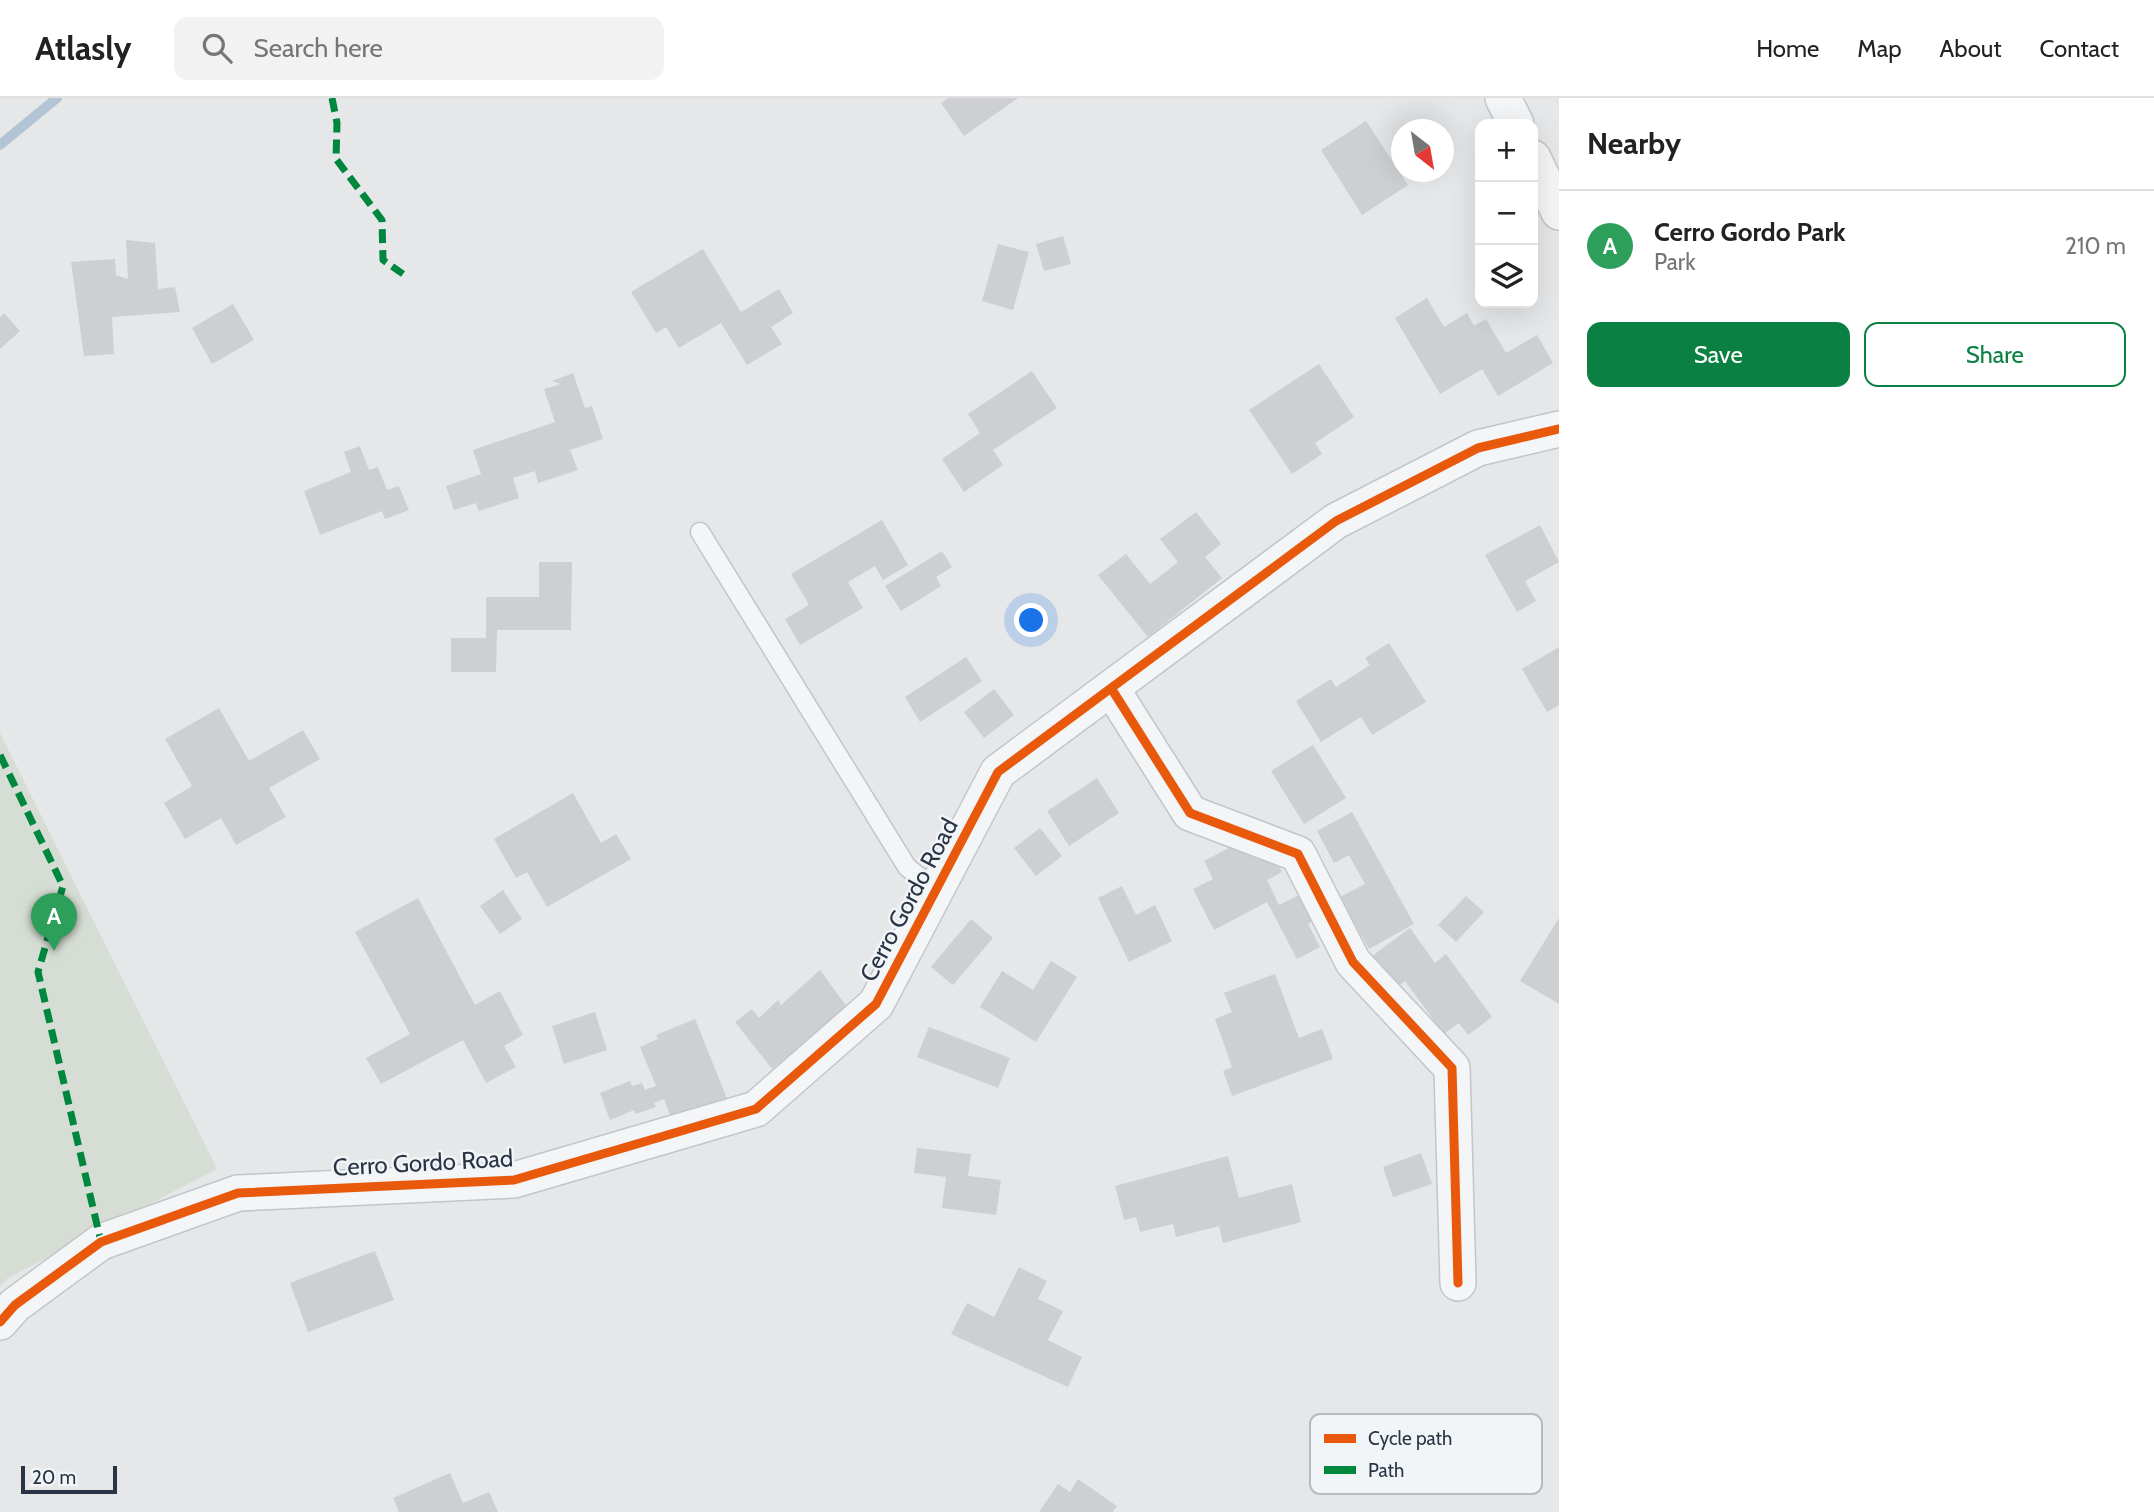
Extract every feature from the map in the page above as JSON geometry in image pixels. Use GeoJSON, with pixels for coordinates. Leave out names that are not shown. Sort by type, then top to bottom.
{"type":"FeatureCollection","features":[{"type":"Feature","properties":{"kind":"street"},"geometry":{"type":"LineString","coordinates":[[1503,98],[1514,119]]}},
{"type":"Feature","properties":{"kind":"street"},"geometry":{"type":"LineString","coordinates":[[1538,168],[1559,212]]}},
{"type":"Feature","properties":{"kind":"street","name":"Cerro Gordo Road"},"geometry":{"type":"LineString","coordinates":[[0,1322],[15,1305],[101,1242],[238,1193],[514,1180],[756,1108],[876,1004],[934,889],[998,772],[1336,521],[1478,448],[1559,429]]}},
{"type":"Feature","properties":{"kind":"street"},"geometry":{"type":"LineString","coordinates":[[1111,688],[1190,813],[1298,854],[1353,962],[1452,1068],[1458,1283]]}},
{"type":"Feature","properties":{"kind":"lane"},"geometry":{"type":"LineString","coordinates":[[700,532],[907,867],[934,889]]}},
{"type":"Feature","properties":{"kind":"shaded area"},"geometry":{"type":"Polygon","coordinates":[[[0,733],[217,1169],[8,1278],[0,1286],[0,733]]]}},
{"type":"Feature","properties":{"kind":"building"},"geometry":{"type":"Polygon","coordinates":[[[948,98],[1018,98],[964,136],[941,103],[948,98]]]}},
{"type":"Feature","properties":{"kind":"building"},"geometry":{"type":"Polygon","coordinates":[[[1366,121],[1391,159],[1391,182],[1406,182],[1408,185],[1362,215],[1321,150],[1366,121]]]}},
{"type":"Feature","properties":{"kind":"building"},"geometry":{"type":"Polygon","coordinates":[[[1063,236],[1071,264],[1044,271],[1036,244],[1063,236]]]}},
{"type":"Feature","properties":{"kind":"building"},"geometry":{"type":"Polygon","coordinates":[[[126,240],[155,243],[158,289],[175,287],[180,312],[112,317],[114,354],[84,356],[71,262],[115,259],[116,275],[128,279],[126,240]]]}},
{"type":"Feature","properties":{"kind":"building"},"geometry":{"type":"Polygon","coordinates":[[[998,244],[1029,252],[1013,310],[982,301],[998,244]]]}},
{"type":"Feature","properties":{"kind":"building"},"geometry":{"type":"Polygon","coordinates":[[[703,249],[741,312],[779,289],[793,313],[771,327],[782,344],[747,365],[721,323],[679,348],[666,327],[656,333],[631,292],[703,249]]]}},
{"type":"Feature","properties":{"kind":"building"},"geometry":{"type":"Polygon","coordinates":[[[1427,298],[1444,327],[1467,313],[1474,326],[1486,319],[1506,353],[1537,335],[1553,363],[1498,396],[1482,369],[1440,394],[1395,318],[1427,298]]]}},
{"type":"Feature","properties":{"kind":"building"},"geometry":{"type":"Polygon","coordinates":[[[233,304],[254,340],[212,364],[192,328],[233,304]]]}},
{"type":"Feature","properties":{"kind":"building"},"geometry":{"type":"Polygon","coordinates":[[[4,313],[20,331],[0,349],[0,317],[4,313]]]}},
{"type":"Feature","properties":{"kind":"building"},"geometry":{"type":"Polygon","coordinates":[[[1319,364],[1354,417],[1315,443],[1322,454],[1292,474],[1249,410],[1319,364]]]}},
{"type":"Feature","properties":{"kind":"building"},"geometry":{"type":"Polygon","coordinates":[[[1032,371],[1057,408],[993,450],[1003,465],[964,492],[942,459],[980,433],[968,414],[1032,371]]]}},
{"type":"Feature","properties":{"kind":"building"},"geometry":{"type":"Polygon","coordinates":[[[573,373],[585,408],[592,406],[603,439],[570,450],[578,470],[538,483],[535,471],[513,478],[519,498],[479,511],[476,503],[454,510],[446,486],[481,474],[473,450],[555,422],[544,389],[561,384],[552,381],[573,373]]]}},
{"type":"Feature","properties":{"kind":"building"},"geometry":{"type":"Polygon","coordinates":[[[360,446],[369,470],[378,467],[387,490],[399,486],[409,510],[385,519],[382,511],[320,535],[304,491],[351,472],[344,452],[360,446]]]}},
{"type":"Feature","properties":{"kind":"building"},"geometry":{"type":"Polygon","coordinates":[[[1196,512],[1221,544],[1205,557],[1222,578],[1148,637],[1098,575],[1126,554],[1150,584],[1178,562],[1160,539],[1196,512]]]}},
{"type":"Feature","properties":{"kind":"building"},"geometry":{"type":"Polygon","coordinates":[[[882,520],[908,565],[883,580],[875,566],[848,582],[863,608],[800,645],[785,619],[809,605],[791,574],[882,520]]]}},
{"type":"Feature","properties":{"kind":"building"},"geometry":{"type":"Polygon","coordinates":[[[1540,525],[1559,562],[1525,581],[1536,601],[1517,612],[1485,555],[1540,525]]]}},
{"type":"Feature","properties":{"kind":"building"},"geometry":{"type":"Polygon","coordinates":[[[942,551],[952,567],[936,577],[941,586],[901,611],[885,586],[942,551]]]}},
{"type":"Feature","properties":{"kind":"building"},"geometry":{"type":"Polygon","coordinates":[[[539,562],[572,562],[571,630],[497,630],[496,672],[451,672],[451,638],[486,638],[486,597],[539,597],[539,562]]]}},
{"type":"Feature","properties":{"kind":"building"},"geometry":{"type":"Polygon","coordinates":[[[1389,643],[1426,702],[1372,735],[1361,717],[1321,742],[1296,701],[1331,679],[1336,687],[1370,665],[1365,658],[1389,643]]]}},
{"type":"Feature","properties":{"kind":"building"},"geometry":{"type":"Polygon","coordinates":[[[1559,647],[1559,705],[1547,712],[1522,669],[1559,647]]]}},
{"type":"Feature","properties":{"kind":"building"},"geometry":{"type":"Polygon","coordinates":[[[966,657],[982,681],[920,722],[905,697],[966,657]]]}},
{"type":"Feature","properties":{"kind":"building"},"geometry":{"type":"Polygon","coordinates":[[[994,689],[1014,715],[984,738],[964,712],[994,689]]]}},
{"type":"Feature","properties":{"kind":"building"},"geometry":{"type":"Polygon","coordinates":[[[219,708],[249,761],[303,730],[320,759],[269,788],[286,817],[236,845],[221,818],[185,839],[164,803],[192,786],[165,739],[219,708]]]}},
{"type":"Feature","properties":{"kind":"building"},"geometry":{"type":"Polygon","coordinates":[[[1313,745],[1346,798],[1304,824],[1271,771],[1313,745]]]}},
{"type":"Feature","properties":{"kind":"building"},"geometry":{"type":"Polygon","coordinates":[[[1097,778],[1119,813],[1069,846],[1047,811],[1097,778]]]}},
{"type":"Feature","properties":{"kind":"building"},"geometry":{"type":"Polygon","coordinates":[[[573,793],[601,843],[616,834],[631,859],[547,907],[527,872],[516,878],[494,839],[573,793]]]}},
{"type":"Feature","properties":{"kind":"building"},"geometry":{"type":"Polygon","coordinates":[[[1352,812],[1414,924],[1369,949],[1340,897],[1365,884],[1349,855],[1334,863],[1317,831],[1352,812]]]}},
{"type":"Feature","properties":{"kind":"building"},"geometry":{"type":"Polygon","coordinates":[[[1040,828],[1062,856],[1036,876],[1014,848],[1040,828]]]}},
{"type":"Feature","properties":{"kind":"building"},"geometry":{"type":"Polygon","coordinates":[[[1246,839],[1257,860],[1272,852],[1282,872],[1267,880],[1279,905],[1307,891],[1321,917],[1308,924],[1320,947],[1297,959],[1267,902],[1214,930],[1193,889],[1213,879],[1204,861],[1246,839]]]}},
{"type":"Feature","properties":{"kind":"building"},"geometry":{"type":"Polygon","coordinates":[[[1122,886],[1136,915],[1155,905],[1172,941],[1129,962],[1098,898],[1122,886]]]}},
{"type":"Feature","properties":{"kind":"building"},"geometry":{"type":"Polygon","coordinates":[[[503,890],[522,919],[500,934],[480,906],[503,890]]]}},
{"type":"Feature","properties":{"kind":"building"},"geometry":{"type":"Polygon","coordinates":[[[1466,896],[1484,912],[1456,942],[1438,925],[1466,896]]]}},
{"type":"Feature","properties":{"kind":"building"},"geometry":{"type":"Polygon","coordinates":[[[418,898],[475,1005],[500,991],[523,1035],[504,1046],[516,1067],[486,1083],[463,1040],[381,1084],[366,1058],[410,1034],[355,932],[418,898]]]}},
{"type":"Feature","properties":{"kind":"building"},"geometry":{"type":"Polygon","coordinates":[[[1559,918],[1559,1004],[1520,981],[1559,918]]]}},
{"type":"Feature","properties":{"kind":"building"},"geometry":{"type":"Polygon","coordinates":[[[971,919],[993,938],[953,985],[931,967],[971,919]]]}},
{"type":"Feature","properties":{"kind":"building"},"geometry":{"type":"Polygon","coordinates":[[[1410,928],[1435,963],[1446,954],[1492,1017],[1468,1035],[1459,1023],[1444,1034],[1405,981],[1396,988],[1372,956],[1410,928]]]}},
{"type":"Feature","properties":{"kind":"building"},"geometry":{"type":"Polygon","coordinates":[[[1051,961],[1077,977],[1036,1042],[980,1007],[1002,971],[1033,990],[1051,961]]]}},
{"type":"Feature","properties":{"kind":"building"},"geometry":{"type":"Polygon","coordinates":[[[820,970],[847,1007],[772,1069],[735,1022],[752,1009],[759,1018],[778,1000],[781,1005],[820,970]]]}},
{"type":"Feature","properties":{"kind":"building"},"geometry":{"type":"Polygon","coordinates":[[[1275,974],[1299,1038],[1322,1029],[1333,1059],[1232,1096],[1223,1071],[1232,1067],[1215,1019],[1232,1012],[1224,993],[1275,974]]]}},
{"type":"Feature","properties":{"kind":"building"},"geometry":{"type":"Polygon","coordinates":[[[595,1012],[607,1050],[564,1064],[552,1026],[595,1012]]]}},
{"type":"Feature","properties":{"kind":"building"},"geometry":{"type":"Polygon","coordinates":[[[695,1019],[728,1101],[673,1123],[664,1099],[654,1103],[656,1107],[636,1114],[634,1110],[610,1120],[600,1093],[630,1081],[632,1086],[642,1083],[645,1090],[656,1086],[640,1047],[658,1039],[656,1035],[695,1019]]]}},
{"type":"Feature","properties":{"kind":"building"},"geometry":{"type":"Polygon","coordinates":[[[929,1027],[1010,1058],[998,1088],[917,1057],[929,1027]]]}},
{"type":"Feature","properties":{"kind":"building"},"geometry":{"type":"Polygon","coordinates":[[[917,1148],[971,1154],[968,1176],[1001,1180],[996,1215],[942,1208],[946,1177],[914,1173],[917,1148]]]}},
{"type":"Feature","properties":{"kind":"building"},"geometry":{"type":"Polygon","coordinates":[[[1421,1153],[1432,1184],[1393,1197],[1383,1167],[1421,1153]]]}},
{"type":"Feature","properties":{"kind":"building"},"geometry":{"type":"Polygon","coordinates":[[[1228,1156],[1239,1198],[1292,1184],[1301,1222],[1223,1243],[1219,1226],[1176,1237],[1173,1224],[1140,1232],[1136,1217],[1124,1220],[1115,1186],[1228,1156]]]}},
{"type":"Feature","properties":{"kind":"building"},"geometry":{"type":"Polygon","coordinates":[[[375,1251],[394,1300],[308,1332],[290,1283],[375,1251]]]}},
{"type":"Feature","properties":{"kind":"building"},"geometry":{"type":"Polygon","coordinates":[[[1019,1267],[1047,1281],[1038,1299],[1063,1311],[1048,1340],[1082,1357],[1068,1387],[951,1334],[967,1303],[994,1317],[1019,1267]]]}},
{"type":"Feature","properties":{"kind":"building"},"geometry":{"type":"Polygon","coordinates":[[[450,1473],[463,1503],[489,1492],[498,1512],[399,1512],[393,1498],[450,1473]]]}},
{"type":"Feature","properties":{"kind":"building"},"geometry":{"type":"Polygon","coordinates":[[[1078,1479],[1117,1506],[1113,1512],[1039,1512],[1058,1484],[1070,1492],[1078,1479]]]}},
{"type":"Feature","properties":{"kind":"waterway"},"geometry":{"type":"LineString","coordinates":[[0,145],[57,98]]}},
{"type":"Feature","properties":{"kind":"marked path"},"geometry":{"type":"LineString","coordinates":[[332,98],[337,123],[336,159],[382,220],[383,260],[403,274]]}},
{"type":"Feature","properties":{"kind":"marked path"},"geometry":{"type":"LineString","coordinates":[[0,755],[63,886],[38,972],[101,1242]]}},
{"type":"Feature","properties":{"kind":"cycle path"},"geometry":{"type":"LineString","coordinates":[[0,1322],[15,1305],[101,1242],[238,1193],[514,1180],[756,1109],[876,1004],[998,772],[1336,521],[1478,448],[1559,429]]}},
{"type":"Feature","properties":{"kind":"cycle path"},"geometry":{"type":"LineString","coordinates":[[1111,688],[1190,813],[1298,854],[1353,962],[1452,1068],[1458,1283]]}},
{"type":"Feature","properties":{"kind":"place","name":"Cerro Gordo Park"},"geometry":{"type":"Point","coordinates":[54,951]}}]}
